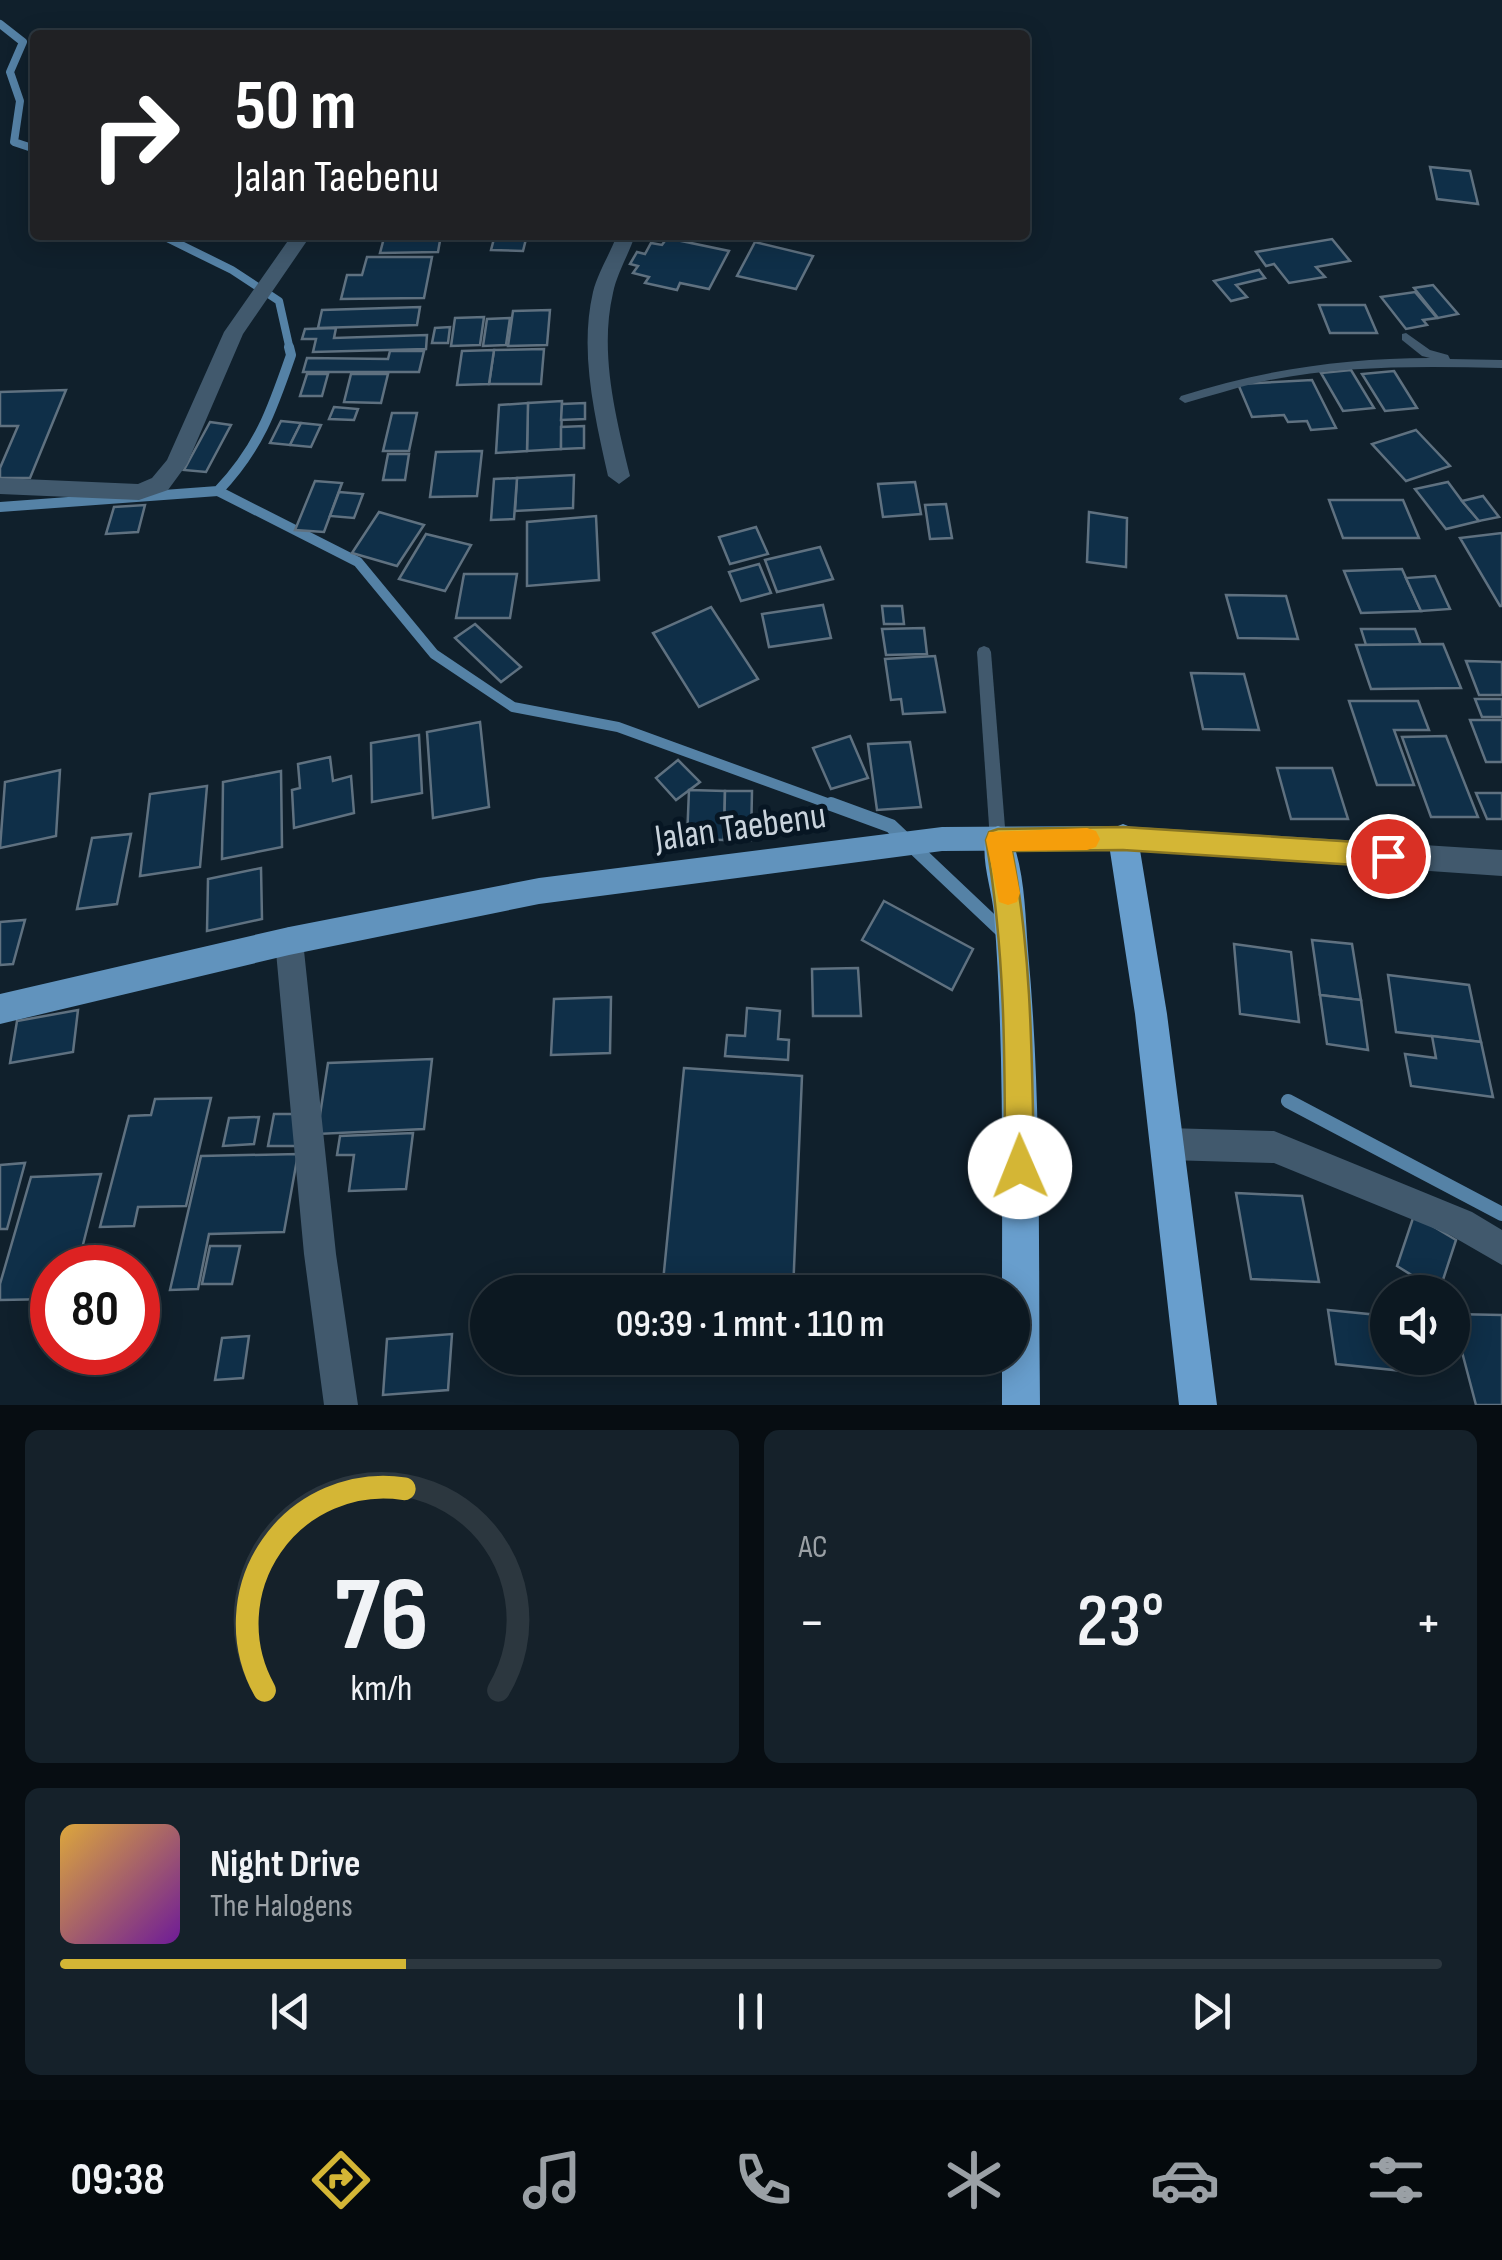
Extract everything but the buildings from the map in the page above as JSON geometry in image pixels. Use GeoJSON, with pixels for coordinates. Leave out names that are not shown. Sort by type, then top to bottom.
{"type":"FeatureCollection","features":[{"type":"Feature","properties":{"kind":"highway"},"geometry":{"type":"LineString","coordinates":[[1123,838],[1198,1405]]}},
{"type":"Feature","properties":{"kind":"highway"},"geometry":{"type":"LineString","coordinates":[[998,840],[1008,897],[1018,1015],[1022,1405]]}},
{"type":"Feature","properties":{"kind":"main road","name":"Jalan Taebenu"},"geometry":{"type":"LineString","coordinates":[[0,1008],[290,941],[539,891],[942,839],[1123,838]]}},
{"type":"Feature","properties":{"kind":"street"},"geometry":{"type":"LineString","coordinates":[[0,486],[154,487],[176,464],[234,332],[299,240]]}},
{"type":"Feature","properties":{"kind":"street"},"geometry":{"type":"LineString","coordinates":[[619,476],[603,405],[600,367],[603,293],[624,240]]}},
{"type":"Feature","properties":{"kind":"street","name":"Jalan Taebenu"},"geometry":{"type":"LineString","coordinates":[[1123,838],[1502,863]]}},
{"type":"Feature","properties":{"kind":"street"},"geometry":{"type":"LineString","coordinates":[[290,941],[320,1254],[341,1405]]}},
{"type":"Feature","properties":{"kind":"street"},"geometry":{"type":"LineString","coordinates":[[1166,1144],[1274,1147],[1461,1223],[1502,1249]]}},
{"type":"Feature","properties":{"kind":"lane"},"geometry":{"type":"LineString","coordinates":[[1406,337],[1426,353],[1463,363]]}},
{"type":"Feature","properties":{"kind":"lane"},"geometry":{"type":"LineString","coordinates":[[1185,400],[1258,376],[1357,365],[1502,364]]}},
{"type":"Feature","properties":{"kind":"lane"},"geometry":{"type":"LineString","coordinates":[[984,652],[998,840]]}},
{"type":"Feature","properties":{"kind":"waterway"},"geometry":{"type":"LineString","coordinates":[[0,24],[23,42],[10,72],[20,101],[14,142],[30,147]]}},
{"type":"Feature","properties":{"kind":"waterway"},"geometry":{"type":"LineString","coordinates":[[171,240],[232,270],[279,301],[290,350]]}},
{"type":"Feature","properties":{"kind":"waterway"},"geometry":{"type":"LineString","coordinates":[[218,491],[263,428],[291,355],[289,347]]}},
{"type":"Feature","properties":{"kind":"waterway"},"geometry":{"type":"LineString","coordinates":[[0,507],[218,491]]}},
{"type":"Feature","properties":{"kind":"waterway"},"geometry":{"type":"LineString","coordinates":[[218,491],[358,562],[434,654],[513,707],[618,727],[838,807]]}},
{"type":"Feature","properties":{"kind":"waterway"},"geometry":{"type":"LineString","coordinates":[[831,804],[891,826],[1002,931]]}},
{"type":"Feature","properties":{"kind":"waterway"},"geometry":{"type":"LineString","coordinates":[[1288,1101],[1502,1214]]}},
{"type":"Feature","properties":{"kind":"slow traffic"},"geometry":{"type":"LineString","coordinates":[[1008,893],[998,840],[1087,839]]}},
{"type":"Feature","properties":{"kind":"route"},"geometry":{"type":"LineString","coordinates":[[1020,1167],[1018,1015],[1008,897],[998,840],[1123,838],[1388,856]]}}]}
